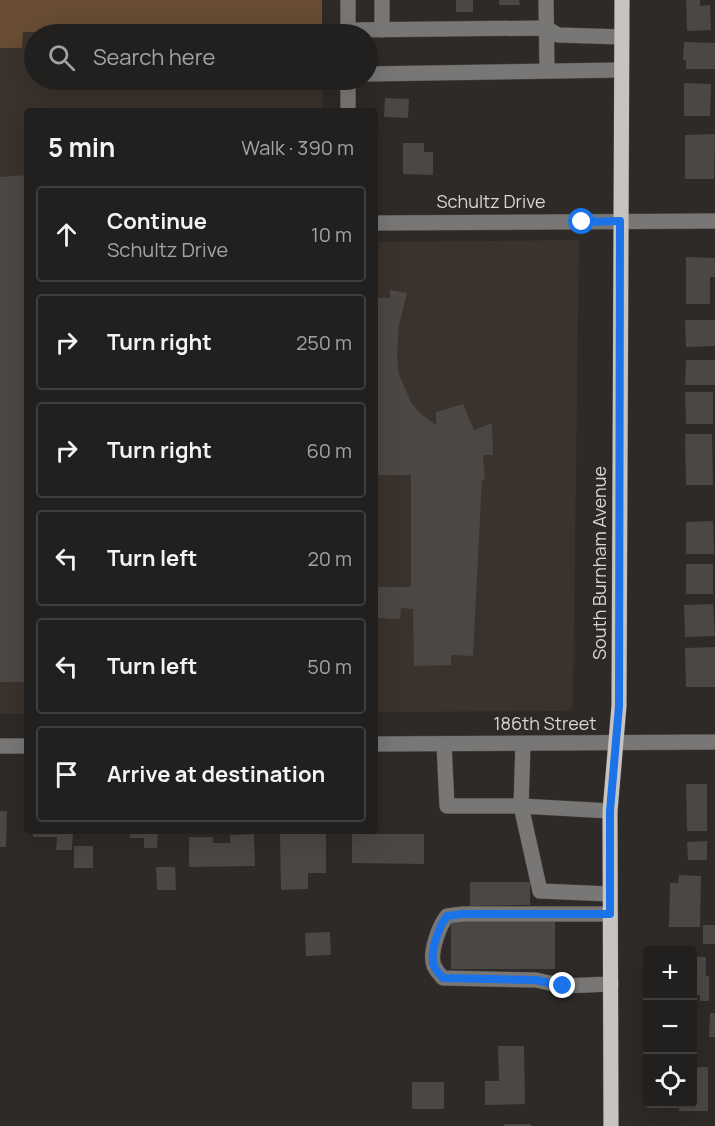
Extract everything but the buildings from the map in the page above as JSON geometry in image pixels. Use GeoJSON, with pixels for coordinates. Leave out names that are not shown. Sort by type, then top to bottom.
{"type":"FeatureCollection","features":[{"type":"Feature","properties":{"kind":"main road","name":"South Burnham Avenue"},"geometry":{"type":"LineString","coordinates":[[611,1126],[610,811],[619,706],[622,0]]}},
{"type":"Feature","properties":{"kind":"street"},"geometry":{"type":"LineString","coordinates":[[348,0],[348,24]]}},
{"type":"Feature","properties":{"kind":"street"},"geometry":{"type":"LineString","coordinates":[[382,0],[382,30]]}},
{"type":"Feature","properties":{"kind":"street"},"geometry":{"type":"LineString","coordinates":[[546,0],[547,70]]}},
{"type":"Feature","properties":{"kind":"street"},"geometry":{"type":"LineString","coordinates":[[378,30],[546,28],[558,35],[622,37]]}},
{"type":"Feature","properties":{"kind":"street"},"geometry":{"type":"LineString","coordinates":[[378,74],[621,70]]}},
{"type":"Feature","properties":{"kind":"street"},"geometry":{"type":"LineString","coordinates":[[348,90],[348,108]]}},
{"type":"Feature","properties":{"kind":"street","name":"Schultz Drive"},"geometry":{"type":"LineString","coordinates":[[378,223],[715,221]]}},
{"type":"Feature","properties":{"kind":"street","name":"186th Street"},"geometry":{"type":"LineString","coordinates":[[378,744],[715,742]]}},
{"type":"Feature","properties":{"kind":"street"},"geometry":{"type":"LineString","coordinates":[[444,744],[447,806],[521,806],[610,811]]}},
{"type":"Feature","properties":{"kind":"street"},"geometry":{"type":"LineString","coordinates":[[523,744],[521,806],[540,891],[610,894]]}},
{"type":"Feature","properties":{"kind":"street"},"geometry":{"type":"LineString","coordinates":[[0,746],[24,746]]}},
{"type":"Feature","properties":{"kind":"street"},"geometry":{"type":"LineString","coordinates":[[610,914],[463,914],[447,916],[441,924],[435,945],[434,965],[443,978],[536,980],[563,986],[611,984]]}},
{"type":"Feature","properties":{"kind":"shaded area"},"geometry":{"type":"Polygon","coordinates":[[[0,0],[322,0],[322,24],[24,24],[24,90],[322,90],[323,108],[24,108],[24,714],[0,714],[0,0]]]}},
{"type":"Feature","properties":{"kind":"shaded area"},"geometry":{"type":"Polygon","coordinates":[[[0,0],[322,0],[322,24],[24,24],[22,48],[0,48],[0,0]]]}},
{"type":"Feature","properties":{"kind":"shaded area"},"geometry":{"type":"Polygon","coordinates":[[[579,240],[573,703],[571,709],[565,711],[378,712],[378,242],[579,240]]]}},
{"type":"Feature","properties":{"kind":"route"},"geometry":{"type":"LineString","coordinates":[[563,986],[536,980],[443,978],[434,965],[435,945],[441,924],[447,916],[463,914],[610,914],[610,811],[619,706],[620,221],[582,222]]}}]}
